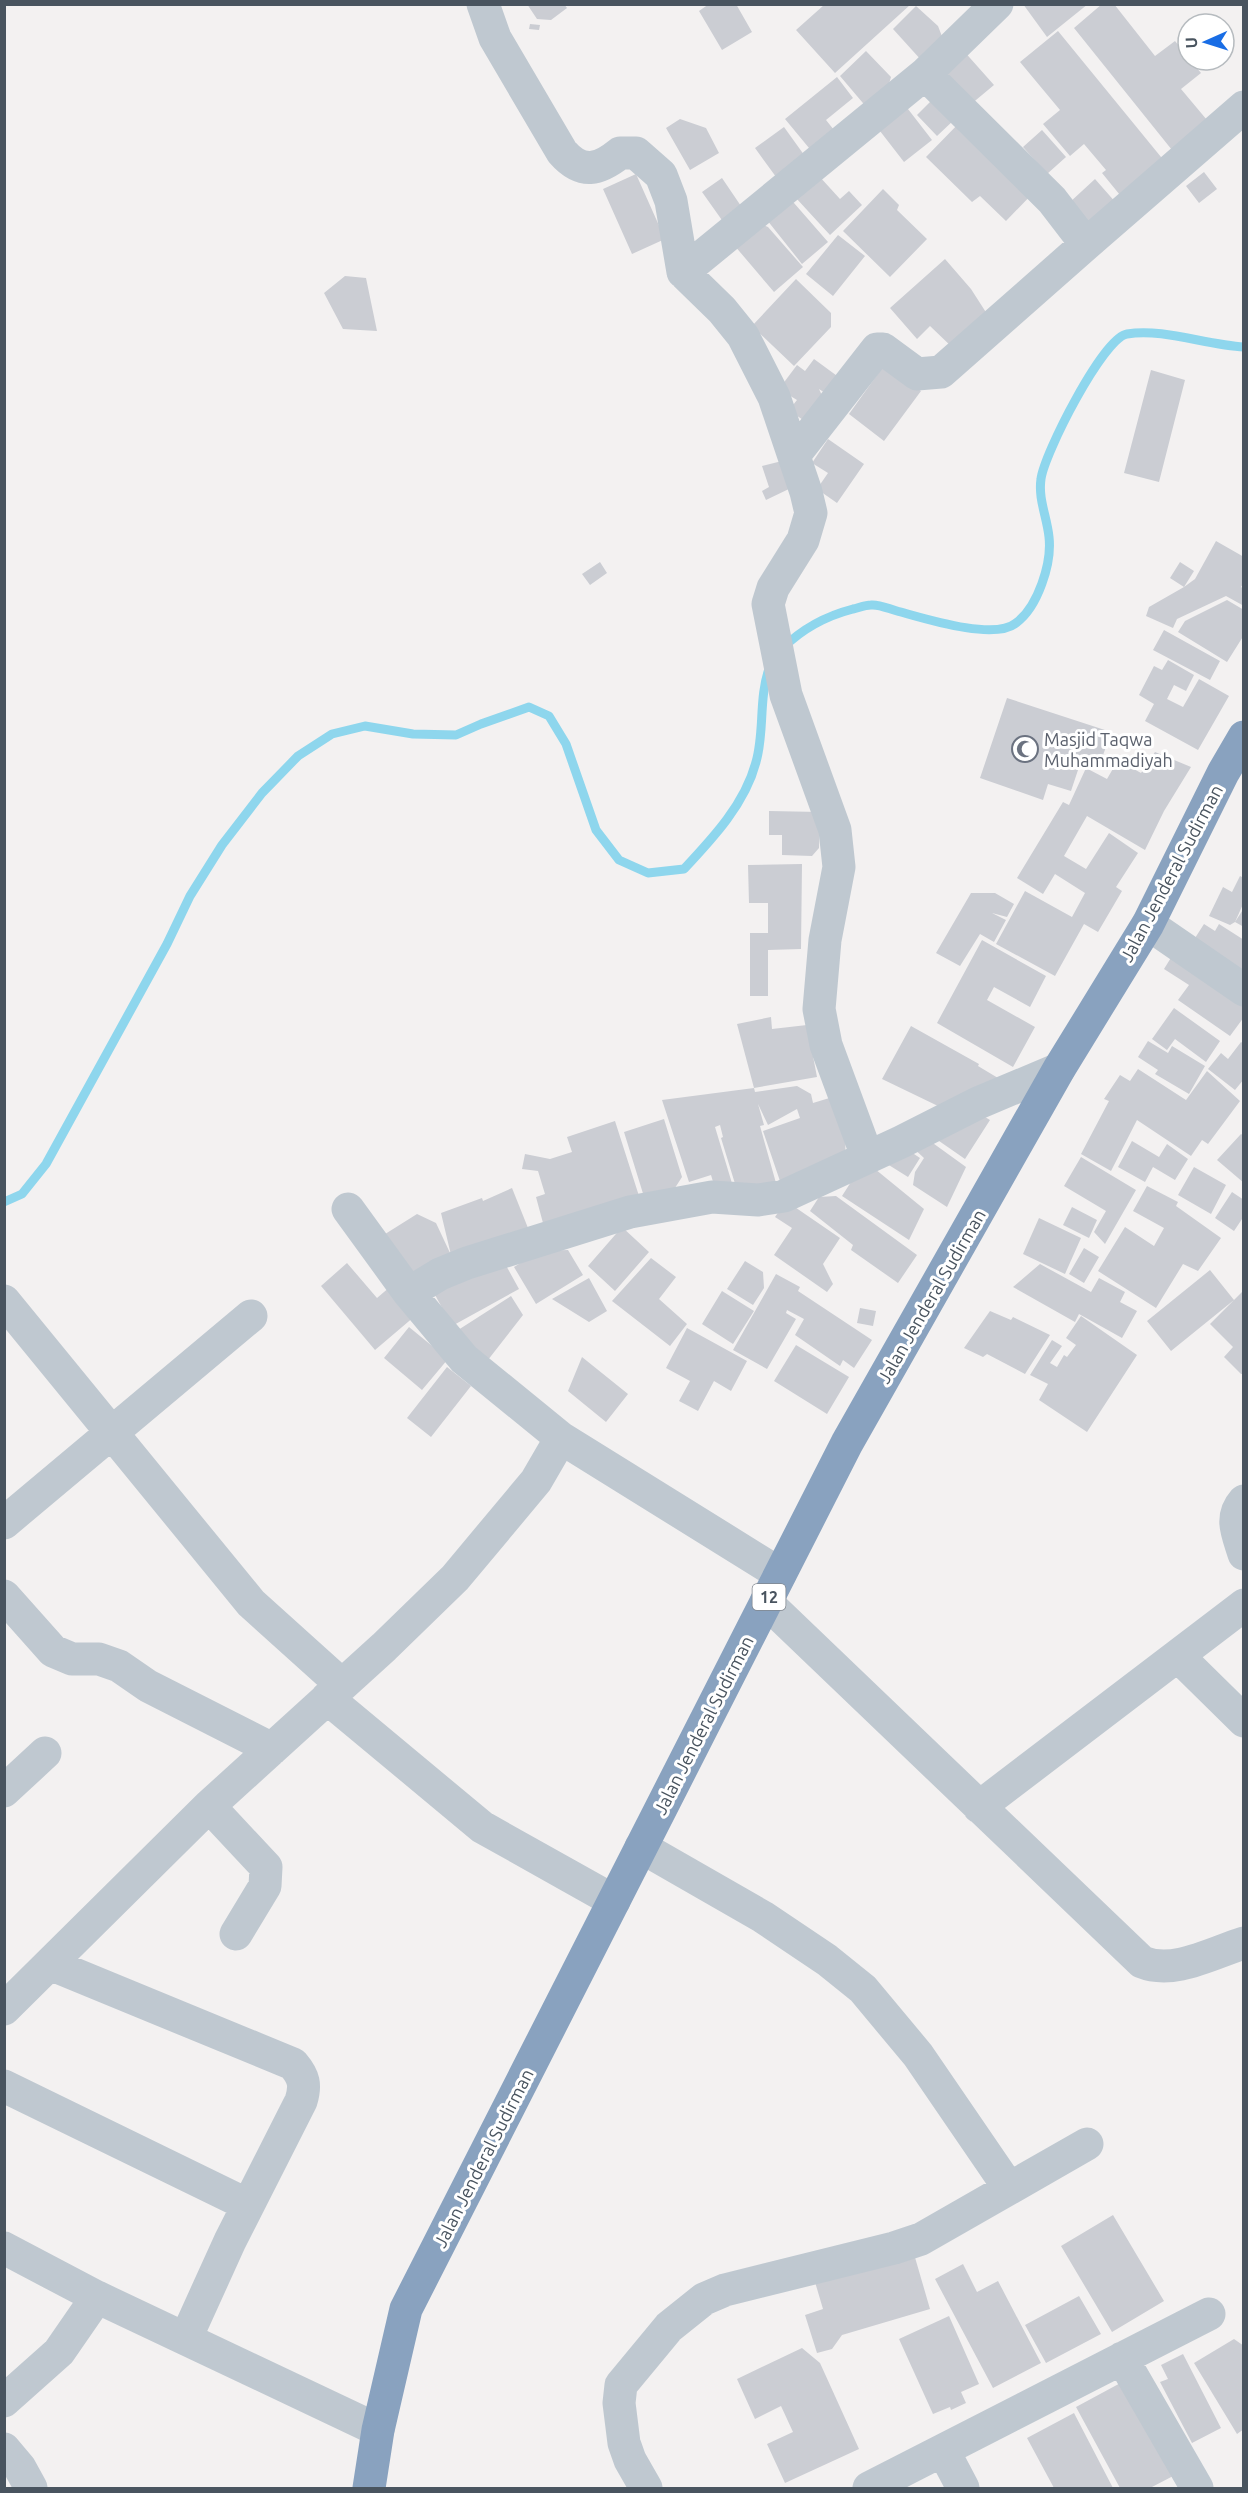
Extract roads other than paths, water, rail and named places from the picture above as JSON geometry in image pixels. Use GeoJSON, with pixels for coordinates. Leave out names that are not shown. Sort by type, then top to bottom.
{"type":"FeatureCollection","features":[{"type":"Feature","properties":{"kind":"highway","name":"Jalan Jenderal Sudirman"},"geometry":{"type":"LineString","coordinates":[[369,2488],[378,2430],[406,2309],[847,1443],[1059,1070],[1148,924],[1223,773],[1244,737]]}},
{"type":"Feature","properties":{"kind":"street"},"geometry":{"type":"LineString","coordinates":[[483,4],[495,38],[562,152],[572,163],[588,168],[605,165],[620,153],[636,153],[661,175],[671,201],[683,272],[722,310],[743,336],[770,389],[795,454],[811,513],[803,540],[773,588],[768,604],[786,695],[835,830],[838,867],[825,940],[819,1009],[826,1045],[867,1156]]}},
{"type":"Feature","properties":{"kind":"street"},"geometry":{"type":"LineString","coordinates":[[683,272],[925,74],[997,4]]}},
{"type":"Feature","properties":{"kind":"street"},"geometry":{"type":"LineString","coordinates":[[925,74],[1052,200],[1082,239],[1092,239]]}},
{"type":"Feature","properties":{"kind":"street"},"geometry":{"type":"LineString","coordinates":[[795,454],[877,349],[883,349],[917,374],[942,372],[1244,107]]}},
{"type":"Feature","properties":{"kind":"street"},"geometry":{"type":"LineString","coordinates":[[1148,924],[1244,990]]}},
{"type":"Feature","properties":{"kind":"street"},"geometry":{"type":"LineString","coordinates":[[409,1293],[440,1274],[467,1263],[630,1212],[712,1197],[758,1200],[784,1196],[978,1103],[1059,1070]]}},
{"type":"Feature","properties":{"kind":"street"},"geometry":{"type":"LineString","coordinates":[[348,1209],[409,1293],[464,1359],[561,1438],[773,1588],[979,1807],[1142,1962],[1155,1967],[1169,1967],[1244,1943]]}},
{"type":"Feature","properties":{"kind":"street"},"geometry":{"type":"LineString","coordinates":[[4,1300],[250,1603],[334,1691],[482,1827],[614,1901]]}},
{"type":"Feature","properties":{"kind":"street"},"geometry":{"type":"LineString","coordinates":[[4,1523],[251,1316]]}},
{"type":"Feature","properties":{"kind":"street"},"geometry":{"type":"LineString","coordinates":[[8,1999],[50,1964],[209,1806],[455,1578],[536,1480],[561,1438]]}},
{"type":"Feature","properties":{"kind":"street"},"geometry":{"type":"LineString","coordinates":[[1244,1501],[1237,1509],[1234,1521],[1244,1554]]}},
{"type":"Feature","properties":{"kind":"street"},"geometry":{"type":"LineString","coordinates":[[4,1596],[53,1651],[72,1659],[99,1659],[119,1666],[148,1686],[272,1749]]}},
{"type":"Feature","properties":{"kind":"street"},"geometry":{"type":"LineString","coordinates":[[979,1807],[1179,1657],[1244,1605]]}},
{"type":"Feature","properties":{"kind":"street"},"geometry":{"type":"LineString","coordinates":[[1179,1657],[1244,1721]]}},
{"type":"Feature","properties":{"kind":"street"},"geometry":{"type":"LineString","coordinates":[[4,1791],[45,1753]]}},
{"type":"Feature","properties":{"kind":"street"},"geometry":{"type":"LineString","coordinates":[[209,1806],[266,1867],[265,1886],[236,1934]]}},
{"type":"Feature","properties":{"kind":"street"},"geometry":{"type":"LineString","coordinates":[[641,1847],[763,1917],[827,1960],[863,1989],[918,2055],[1009,2188]]}},
{"type":"Feature","properties":{"kind":"street"},"geometry":{"type":"LineString","coordinates":[[50,1964],[293,2064],[302,2074],[305,2088],[301,2101],[248,2205],[186,2338]]}},
{"type":"Feature","properties":{"kind":"street"},"geometry":{"type":"LineString","coordinates":[[4,2086],[248,2205]]}},
{"type":"Feature","properties":{"kind":"street"},"geometry":{"type":"LineString","coordinates":[[646,2488],[630,2460],[624,2443],[620,2403],[621,2385],[669,2327],[704,2299],[725,2290],[894,2248],[921,2239],[1087,2144]]}},
{"type":"Feature","properties":{"kind":"street"},"geometry":{"type":"LineString","coordinates":[[4,2248],[97,2297],[378,2430]]}},
{"type":"Feature","properties":{"kind":"street"},"geometry":{"type":"LineString","coordinates":[[4,2401],[59,2352],[97,2297]]}},
{"type":"Feature","properties":{"kind":"street"},"geometry":{"type":"LineString","coordinates":[[869,2488],[1209,2314]]}},
{"type":"Feature","properties":{"kind":"street"},"geometry":{"type":"LineString","coordinates":[[1122,2358],[1197,2488]]}},
{"type":"Feature","properties":{"kind":"street"},"geometry":{"type":"LineString","coordinates":[[4,2449],[20,2468],[31,2488]]}},
{"type":"Feature","properties":{"kind":"street"},"geometry":{"type":"LineString","coordinates":[[943,2450],[963,2488]]}},
{"type":"Feature","properties":{"kind":"waterway"},"geometry":{"type":"LineString","coordinates":[[783,648],[799,634],[824,619],[869,605],[881,606],[940,623],[976,629],[1006,628],[1016,623],[1024,616],[1037,596],[1046,571],[1049,537],[1040,486],[1045,466],[1063,423],[1104,355],[1117,340],[1127,334],[1141,333],[1170,335],[1244,347]]}},
{"type":"Feature","properties":{"kind":"waterway"},"geometry":{"type":"LineString","coordinates":[[4,1202],[22,1194],[46,1164],[167,944],[190,896],[222,845],[262,793],[298,756],[332,734],[365,726],[413,734],[456,735],[529,707],[549,716],[566,744],[596,830],[619,860],[648,873],[684,869],[727,820],[751,777],[759,750],[764,690],[770,666]]}},
{"type":"Feature","properties":{"kind":"place","name":"Masjid Taqwa Muhammadiyah"},"geometry":{"type":"Point","coordinates":[1025,749]}}]}
